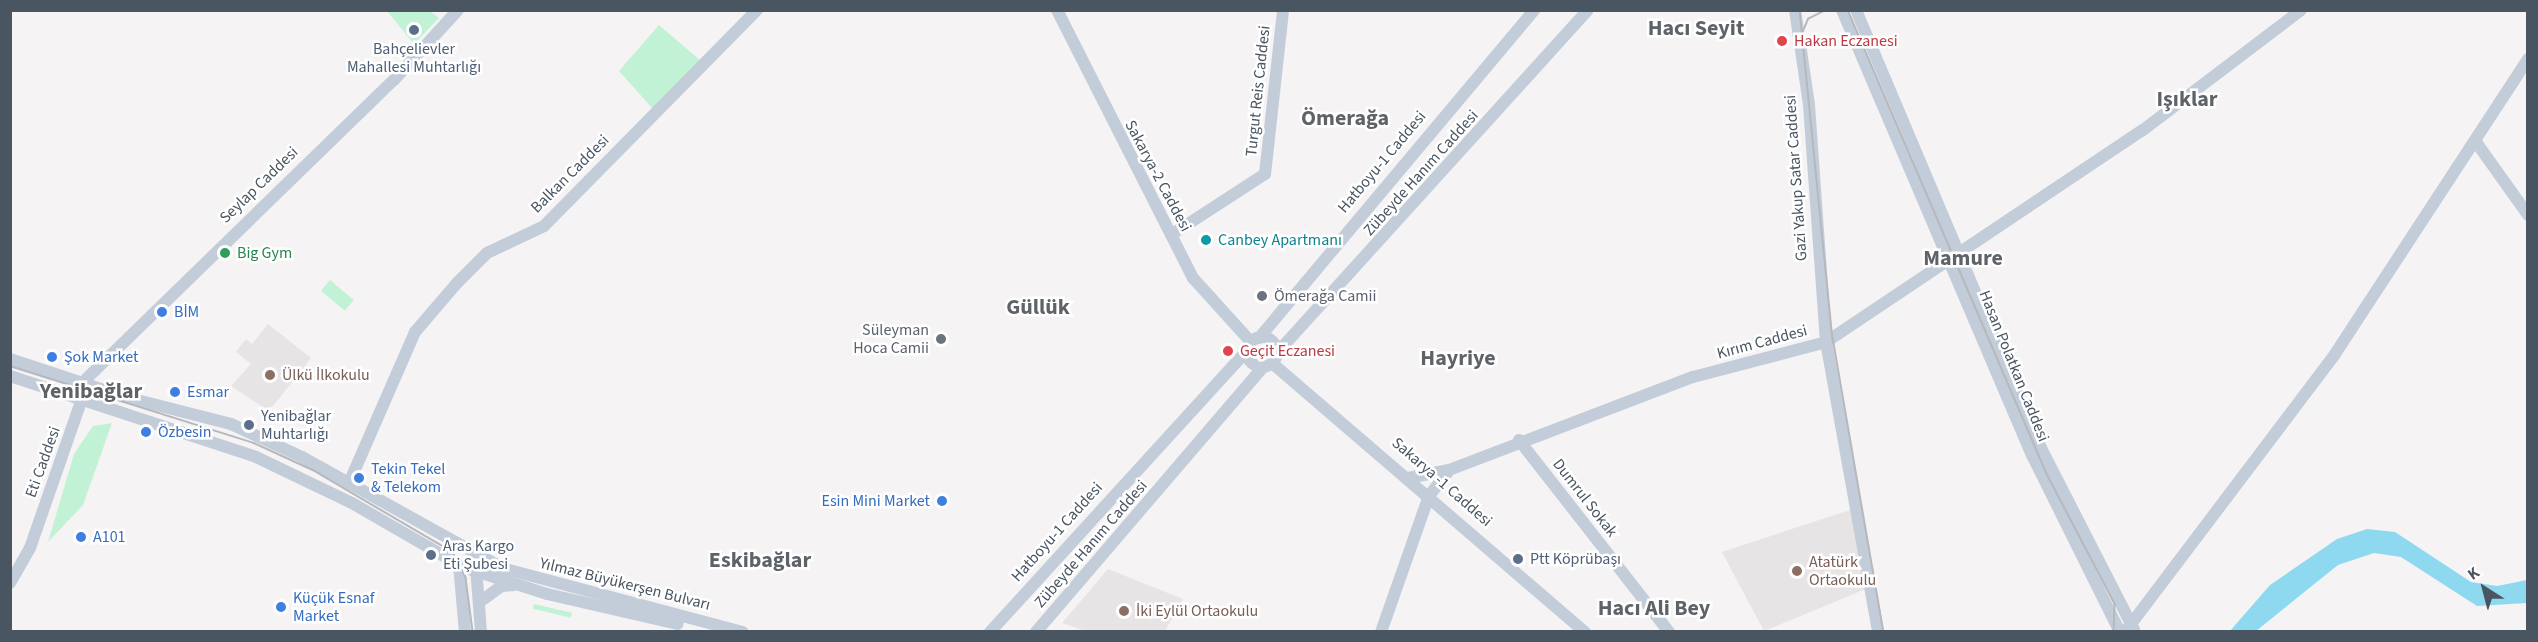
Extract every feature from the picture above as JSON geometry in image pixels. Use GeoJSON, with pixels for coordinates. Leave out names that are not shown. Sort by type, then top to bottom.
{"type":"FeatureCollection","features":[{"type":"Feature","properties":{"kind":"main road","name":"Seylap Caddesi"},"geometry":{"type":"LineString","coordinates":[[82,383],[394,80],[458,10]]}},
{"type":"Feature","properties":{"kind":"main road","name":"Balkan Caddesi"},"geometry":{"type":"LineString","coordinates":[[349,483],[416,332],[457,283],[487,253],[544,226],[757,10]]}},
{"type":"Feature","properties":{"kind":"main road","name":"Sakarya-2 Caddesi"},"geometry":{"type":"LineString","coordinates":[[1057,10],[1193,278],[1252,344]]}},
{"type":"Feature","properties":{"kind":"main road","name":"Turgut Reis Caddesi"},"geometry":{"type":"LineString","coordinates":[[1170,235],[1265,174],[1283,10]]}},
{"type":"Feature","properties":{"kind":"main road","name":"Hatboyu-1 Caddesi"},"geometry":{"type":"LineString","coordinates":[[990,632],[1252,344],[1534,10]]}},
{"type":"Feature","properties":{"kind":"main road","name":"Zübeyde Hanım Caddesi"},"geometry":{"type":"LineString","coordinates":[[1036,632],[1271,361],[1588,10]]}},
{"type":"Feature","properties":{"kind":"main road","name":"Hasan Polatkan Caddesi"},"geometry":{"type":"LineString","coordinates":[[1842,10],[1956,256],[2032,455],[2120,632]]}},
{"type":"Feature","properties":{"kind":"main road"},"geometry":{"type":"LineString","coordinates":[[1856,10],[1956,256],[2053,474],[2131,629],[2336,354],[2447,177],[2476,142],[2480,125],[2528,59]]}},
{"type":"Feature","properties":{"kind":"main road","name":"Kırım Caddesi"},"geometry":{"type":"LineString","coordinates":[[1408,478],[1449,470],[1519,440],[1694,377],[1826,342],[2055,189],[2301,10]]}},
{"type":"Feature","properties":{"kind":"main road","name":"Gazi Yakup Satar Caddesi"},"geometry":{"type":"LineString","coordinates":[[1796,11],[1809,105],[1826,342],[1878,632]]}},
{"type":"Feature","properties":{"kind":"main road"},"geometry":{"type":"LineString","coordinates":[[2476,142],[2528,216]]}},
{"type":"Feature","properties":{"kind":"main road","name":"Sakarya -1 Caddesi"},"geometry":{"type":"LineString","coordinates":[[1271,361],[1272,341],[1252,344],[1253,364],[1271,361],[1585,632]]}},
{"type":"Feature","properties":{"kind":"main road","name":"Yılmaz Büyükerşen Bulvarı"},"geometry":{"type":"LineString","coordinates":[[10,359],[82,383],[231,424],[349,483],[471,554],[534,579],[743,632]]}},
{"type":"Feature","properties":{"kind":"main road","name":"Yılmaz Büyükerşen Bulvarı"},"geometry":{"type":"LineString","coordinates":[[10,376],[256,457],[352,503],[459,566],[516,585],[710,632]]}},
{"type":"Feature","properties":{"kind":"main road","name":"Eti Caddesi"},"geometry":{"type":"LineString","coordinates":[[10,583],[30,548],[83,399],[82,383]]}},
{"type":"Feature","properties":{"kind":"main road","name":"Dumrul Sokak"},"geometry":{"type":"LineString","coordinates":[[1519,440],[1669,632]]}},
{"type":"Feature","properties":{"kind":"main road","name":"Kırım Caddesi"},"geometry":{"type":"LineString","coordinates":[[1381,632],[1429,496],[1449,470]]}},
{"type":"Feature","properties":{"kind":"main road"},"geometry":{"type":"LineString","coordinates":[[465,632],[459,566],[471,554],[477,572],[481,601],[481,632]]}},
{"type":"Feature","properties":{"kind":"main road"},"geometry":{"type":"LineString","coordinates":[[481,601],[502,586],[516,585]]}},
{"type":"Feature","properties":{"kind":"shaded area","name":"Ülkü İlkokulu"},"geometry":{"type":"Polygon","coordinates":[[[268,324],[311,358],[269,411],[231,386],[251,364],[236,352],[246,339],[252,344],[268,324]]]}},
{"type":"Feature","properties":{"kind":"shaded area","name":"Atatürk Ortaokulu"},"geometry":{"type":"Polygon","coordinates":[[[1853,509],[1866,589],[1764,631],[1722,552],[1853,509]]]}},
{"type":"Feature","properties":{"kind":"shaded area","name":"İki Eylül Ortaokulu"},"geometry":{"type":"Polygon","coordinates":[[[1108,569],[1183,599],[1165,631],[1086,631],[1062,623],[1108,569]]]}},
{"type":"Feature","properties":{"kind":"green space"},"geometry":{"type":"Polygon","coordinates":[[[387,11],[430,11],[439,18],[414,44],[387,11]]]}},
{"type":"Feature","properties":{"kind":"green space"},"geometry":{"type":"Polygon","coordinates":[[[659,25],[701,61],[653,109],[619,71],[659,25]]]}},
{"type":"Feature","properties":{"kind":"green space"},"geometry":{"type":"Polygon","coordinates":[[[330,280],[354,300],[345,311],[321,291],[330,280]]]}},
{"type":"Feature","properties":{"kind":"green space"},"geometry":{"type":"Polygon","coordinates":[[[112,423],[83,505],[48,542],[74,454],[93,426],[112,423]]]}},
{"type":"Feature","properties":{"kind":"green space"},"geometry":{"type":"Polygon","coordinates":[[[534,604],[572,613],[571,618],[533,609],[534,604]]]}},
{"type":"Feature","properties":{"kind":"water"},"geometry":{"type":"Polygon","coordinates":[[[2367,529],[2395,532],[2471,582],[2497,586],[2527,580],[2527,603],[2477,606],[2401,557],[2374,553],[2338,565],[2256,631],[2230,631],[2270,585],[2337,539],[2367,529]]]}},
{"type":"Feature","properties":{"kind":"tram line"},"geometry":{"type":"LineString","coordinates":[[1800,10],[1833,338],[1884,632]]}},
{"type":"Feature","properties":{"kind":"tram line"},"geometry":{"type":"LineString","coordinates":[[1803,31],[1808,19],[1826,10]]}},
{"type":"Feature","properties":{"kind":"tram line"},"geometry":{"type":"LineString","coordinates":[[1848,10],[2047,474],[2115,604],[2114,632]]}},
{"type":"Feature","properties":{"kind":"tram line"},"geometry":{"type":"LineString","coordinates":[[10,366],[254,443],[313,470],[453,552],[466,578],[473,632]]}},
{"type":"Feature","properties":{"kind":"place","name":"Bahçelievler Mahallesi Muhtarlığı"},"geometry":{"type":"Point","coordinates":[414,30]}},
{"type":"Feature","properties":{"kind":"place","name":"Hakan Eczanesi"},"geometry":{"type":"Point","coordinates":[1782,41]}},
{"type":"Feature","properties":{"kind":"place","name":"Canbey Apartmanı"},"geometry":{"type":"Point","coordinates":[1206,240]}},
{"type":"Feature","properties":{"kind":"place","name":"Big Gym"},"geometry":{"type":"Point","coordinates":[225,253]}},
{"type":"Feature","properties":{"kind":"place","name":"Ömerağa Camii"},"geometry":{"type":"Point","coordinates":[1262,296]}},
{"type":"Feature","properties":{"kind":"place","name":"BİM"},"geometry":{"type":"Point","coordinates":[162,312]}},
{"type":"Feature","properties":{"kind":"place","name":"Süleyman Hoca Camii"},"geometry":{"type":"Point","coordinates":[941,339]}},
{"type":"Feature","properties":{"kind":"place","name":"Geçit Eczanesi"},"geometry":{"type":"Point","coordinates":[1228,351]}},
{"type":"Feature","properties":{"kind":"place","name":"Şok Market"},"geometry":{"type":"Point","coordinates":[52,357]}},
{"type":"Feature","properties":{"kind":"place","name":"Ülkü İlkokulu"},"geometry":{"type":"Point","coordinates":[270,375]}},
{"type":"Feature","properties":{"kind":"place","name":"Esmar"},"geometry":{"type":"Point","coordinates":[175,392]}},
{"type":"Feature","properties":{"kind":"place","name":"Yenibağlar Muhtarlığı"},"geometry":{"type":"Point","coordinates":[249,425]}},
{"type":"Feature","properties":{"kind":"place","name":"Özbesin"},"geometry":{"type":"Point","coordinates":[146,432]}},
{"type":"Feature","properties":{"kind":"place","name":"Tekin Tekel & Telekom"},"geometry":{"type":"Point","coordinates":[359,478]}},
{"type":"Feature","properties":{"kind":"place","name":"Esin Mini Market"},"geometry":{"type":"Point","coordinates":[942,501]}},
{"type":"Feature","properties":{"kind":"place","name":"A101"},"geometry":{"type":"Point","coordinates":[81,537]}},
{"type":"Feature","properties":{"kind":"place","name":"Aras Kargo Eti Şubesi"},"geometry":{"type":"Point","coordinates":[431,555]}},
{"type":"Feature","properties":{"kind":"place","name":"Ptt Köprübaşı"},"geometry":{"type":"Point","coordinates":[1518,559]}},
{"type":"Feature","properties":{"kind":"place","name":"Atatürk Ortaokulu"},"geometry":{"type":"Point","coordinates":[1797,571]}},
{"type":"Feature","properties":{"kind":"place","name":"Küçük Esnaf Market"},"geometry":{"type":"Point","coordinates":[281,607]}},
{"type":"Feature","properties":{"kind":"place","name":"İki Eylül Ortaokulu"},"geometry":{"type":"Point","coordinates":[1124,611]}},
{"type":"Feature","properties":{"kind":"district","name":"Hacı Seyit"},"geometry":{"type":"Point","coordinates":[1696,29]}},
{"type":"Feature","properties":{"kind":"district","name":"Işıklar"},"geometry":{"type":"Point","coordinates":[2187,100]}},
{"type":"Feature","properties":{"kind":"district","name":"Ömerağa"},"geometry":{"type":"Point","coordinates":[1345,119]}},
{"type":"Feature","properties":{"kind":"district","name":"Mamure"},"geometry":{"type":"Point","coordinates":[1963,259]}},
{"type":"Feature","properties":{"kind":"district","name":"Güllük"},"geometry":{"type":"Point","coordinates":[1038,308]}},
{"type":"Feature","properties":{"kind":"district","name":"Hayriye"},"geometry":{"type":"Point","coordinates":[1458,359]}},
{"type":"Feature","properties":{"kind":"district","name":"Yenibağlar"},"geometry":{"type":"Point","coordinates":[91,392]}},
{"type":"Feature","properties":{"kind":"district","name":"Eskibağlar"},"geometry":{"type":"Point","coordinates":[760,561]}},
{"type":"Feature","properties":{"kind":"district","name":"Hacı Ali Bey"},"geometry":{"type":"Point","coordinates":[1654,609]}}]}
